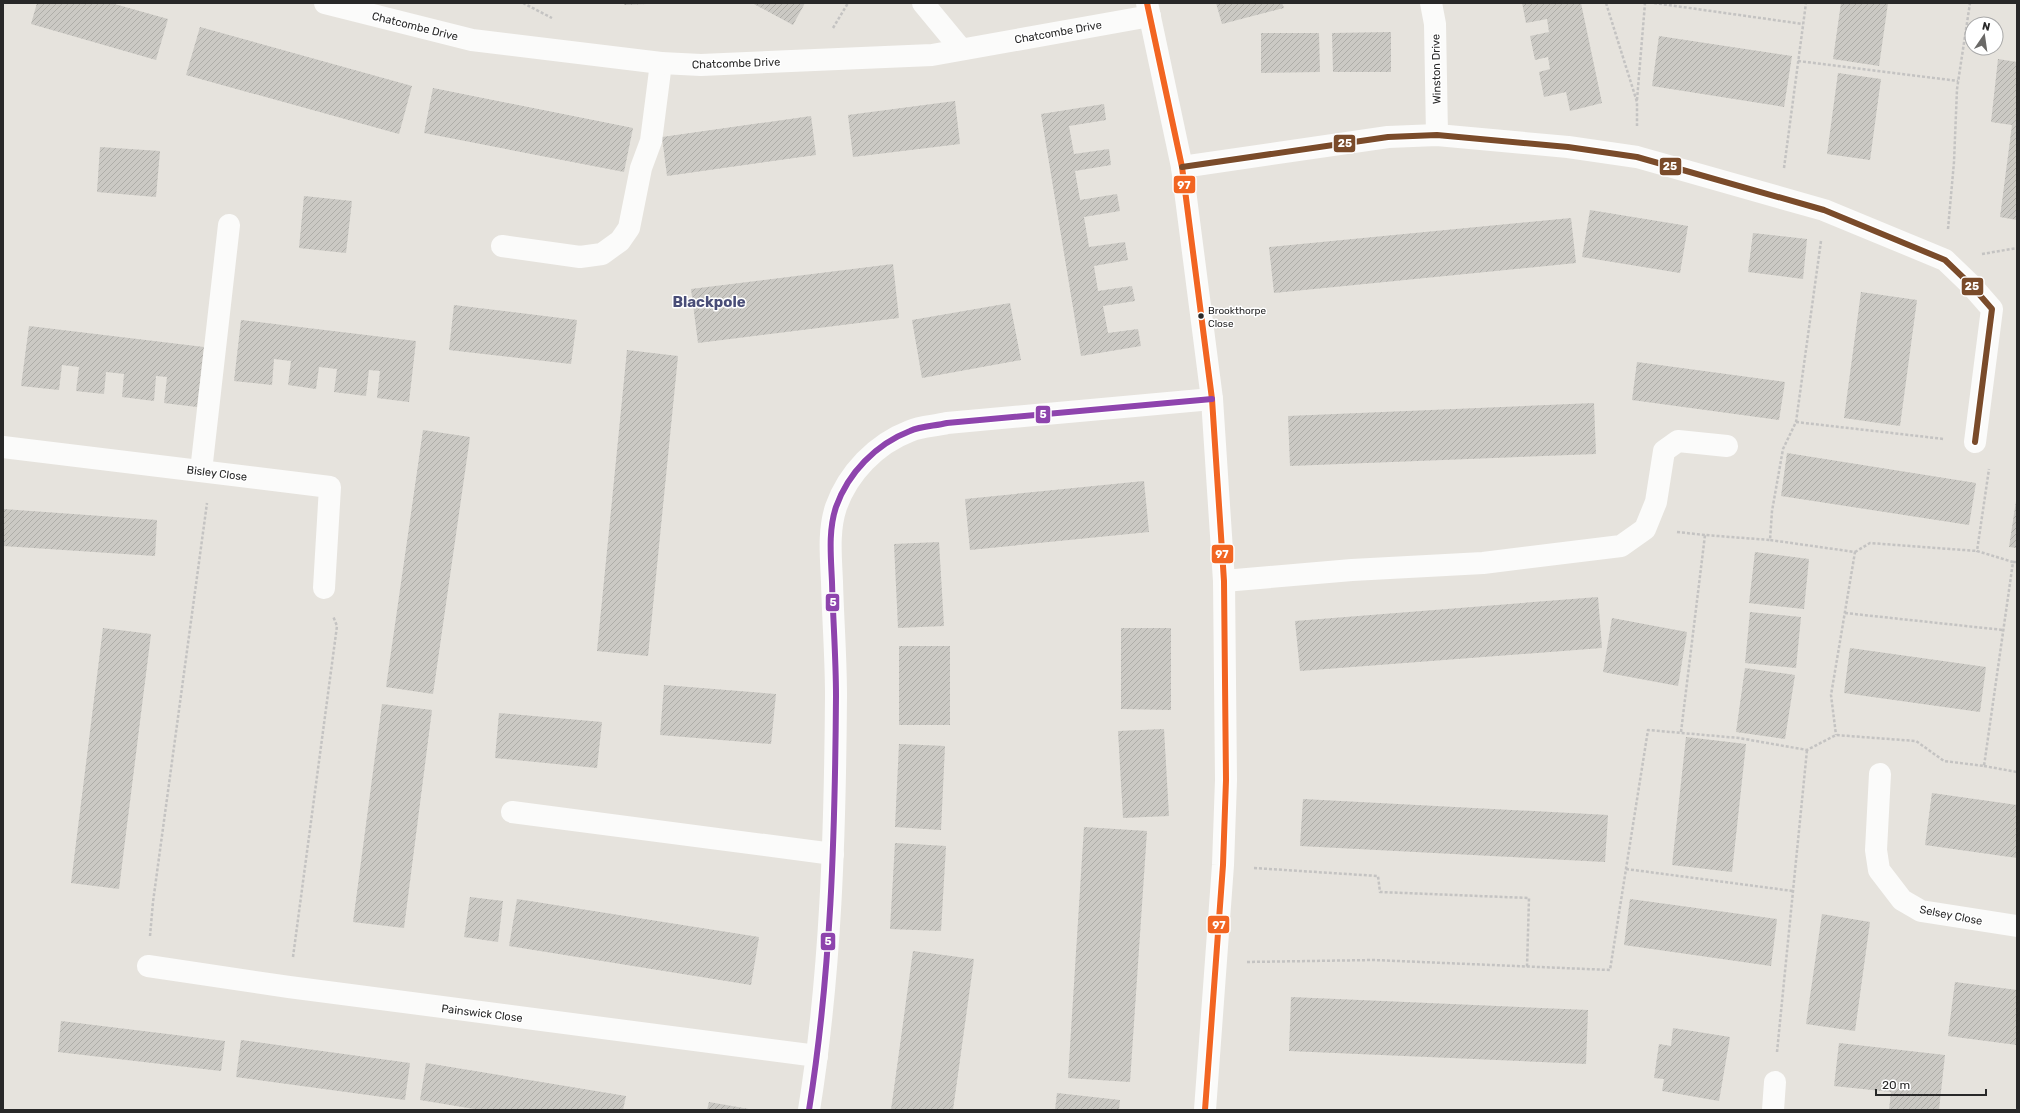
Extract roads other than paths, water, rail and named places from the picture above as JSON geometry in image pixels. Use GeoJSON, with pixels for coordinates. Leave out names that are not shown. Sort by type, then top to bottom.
{"type":"FeatureCollection","features":[{"type":"Feature","properties":{"kind":"street","name":"Chatcombe Drive"},"geometry":{"type":"LineString","coordinates":[[325,3],[472,40],[661,63],[701,65],[932,55],[1148,9]]}},
{"type":"Feature","properties":{"kind":"street"},"geometry":{"type":"LineString","coordinates":[[923,3],[961,49]]}},
{"type":"Feature","properties":{"kind":"street","name":"Winston Drive"},"geometry":{"type":"LineString","coordinates":[[1432,3],[1436,24],[1438,135]]}},
{"type":"Feature","properties":{"kind":"street"},"geometry":{"type":"LineString","coordinates":[[1148,9],[1182,167],[1212,399],[1224,581],[1226,780],[1223,865],[1205,1110]]}},
{"type":"Feature","properties":{"kind":"street"},"geometry":{"type":"LineString","coordinates":[[502,246],[580,257],[602,254],[620,242],[629,228],[641,168],[651,141],[661,63]]}},
{"type":"Feature","properties":{"kind":"street"},"geometry":{"type":"LineString","coordinates":[[1182,167],[1388,137],[1438,135],[1568,147],[1637,157],[1824,210],[1945,260],[1971,285],[1992,309],[1975,442]]}},
{"type":"Feature","properties":{"kind":"street"},"geometry":{"type":"LineString","coordinates":[[206,472],[229,225]]}},
{"type":"Feature","properties":{"kind":"street"},"geometry":{"type":"LineString","coordinates":[[808,1110],[817,1056],[833,854],[836,693],[830,539],[836,509],[846,485],[862,463],[883,446],[910,430],[947,423],[1212,399]]}},
{"type":"Feature","properties":{"kind":"street"},"geometry":{"type":"LineString","coordinates":[[1224,581],[1352,570],[1483,563],[1621,546],[1645,529],[1656,502],[1664,451],[1678,441],[1727,446]]}},
{"type":"Feature","properties":{"kind":"street","name":"Bisley Close"},"geometry":{"type":"LineString","coordinates":[[3,447],[330,487],[324,588]]}},
{"type":"Feature","properties":{"kind":"street","name":"Selsey Close"},"geometry":{"type":"LineString","coordinates":[[1880,774],[1876,850],[1879,870],[1902,900],[1921,911],[2017,926]]}},
{"type":"Feature","properties":{"kind":"street"},"geometry":{"type":"LineString","coordinates":[[512,812],[833,854]]}},
{"type":"Feature","properties":{"kind":"street","name":"Painswick Close"},"geometry":{"type":"LineString","coordinates":[[148,966],[289,987],[817,1056]]}},
{"type":"Feature","properties":{"kind":"street"},"geometry":{"type":"LineString","coordinates":[[1773,1110],[1775,1082]]}},
{"type":"Feature","properties":{"kind":"place","name":"Brookthorpe Close"},"geometry":{"type":"Point","coordinates":[1201,316]}},
{"type":"Feature","properties":{"kind":"district","name":"Blackpole"},"geometry":{"type":"Point","coordinates":[709,302]}}]}
